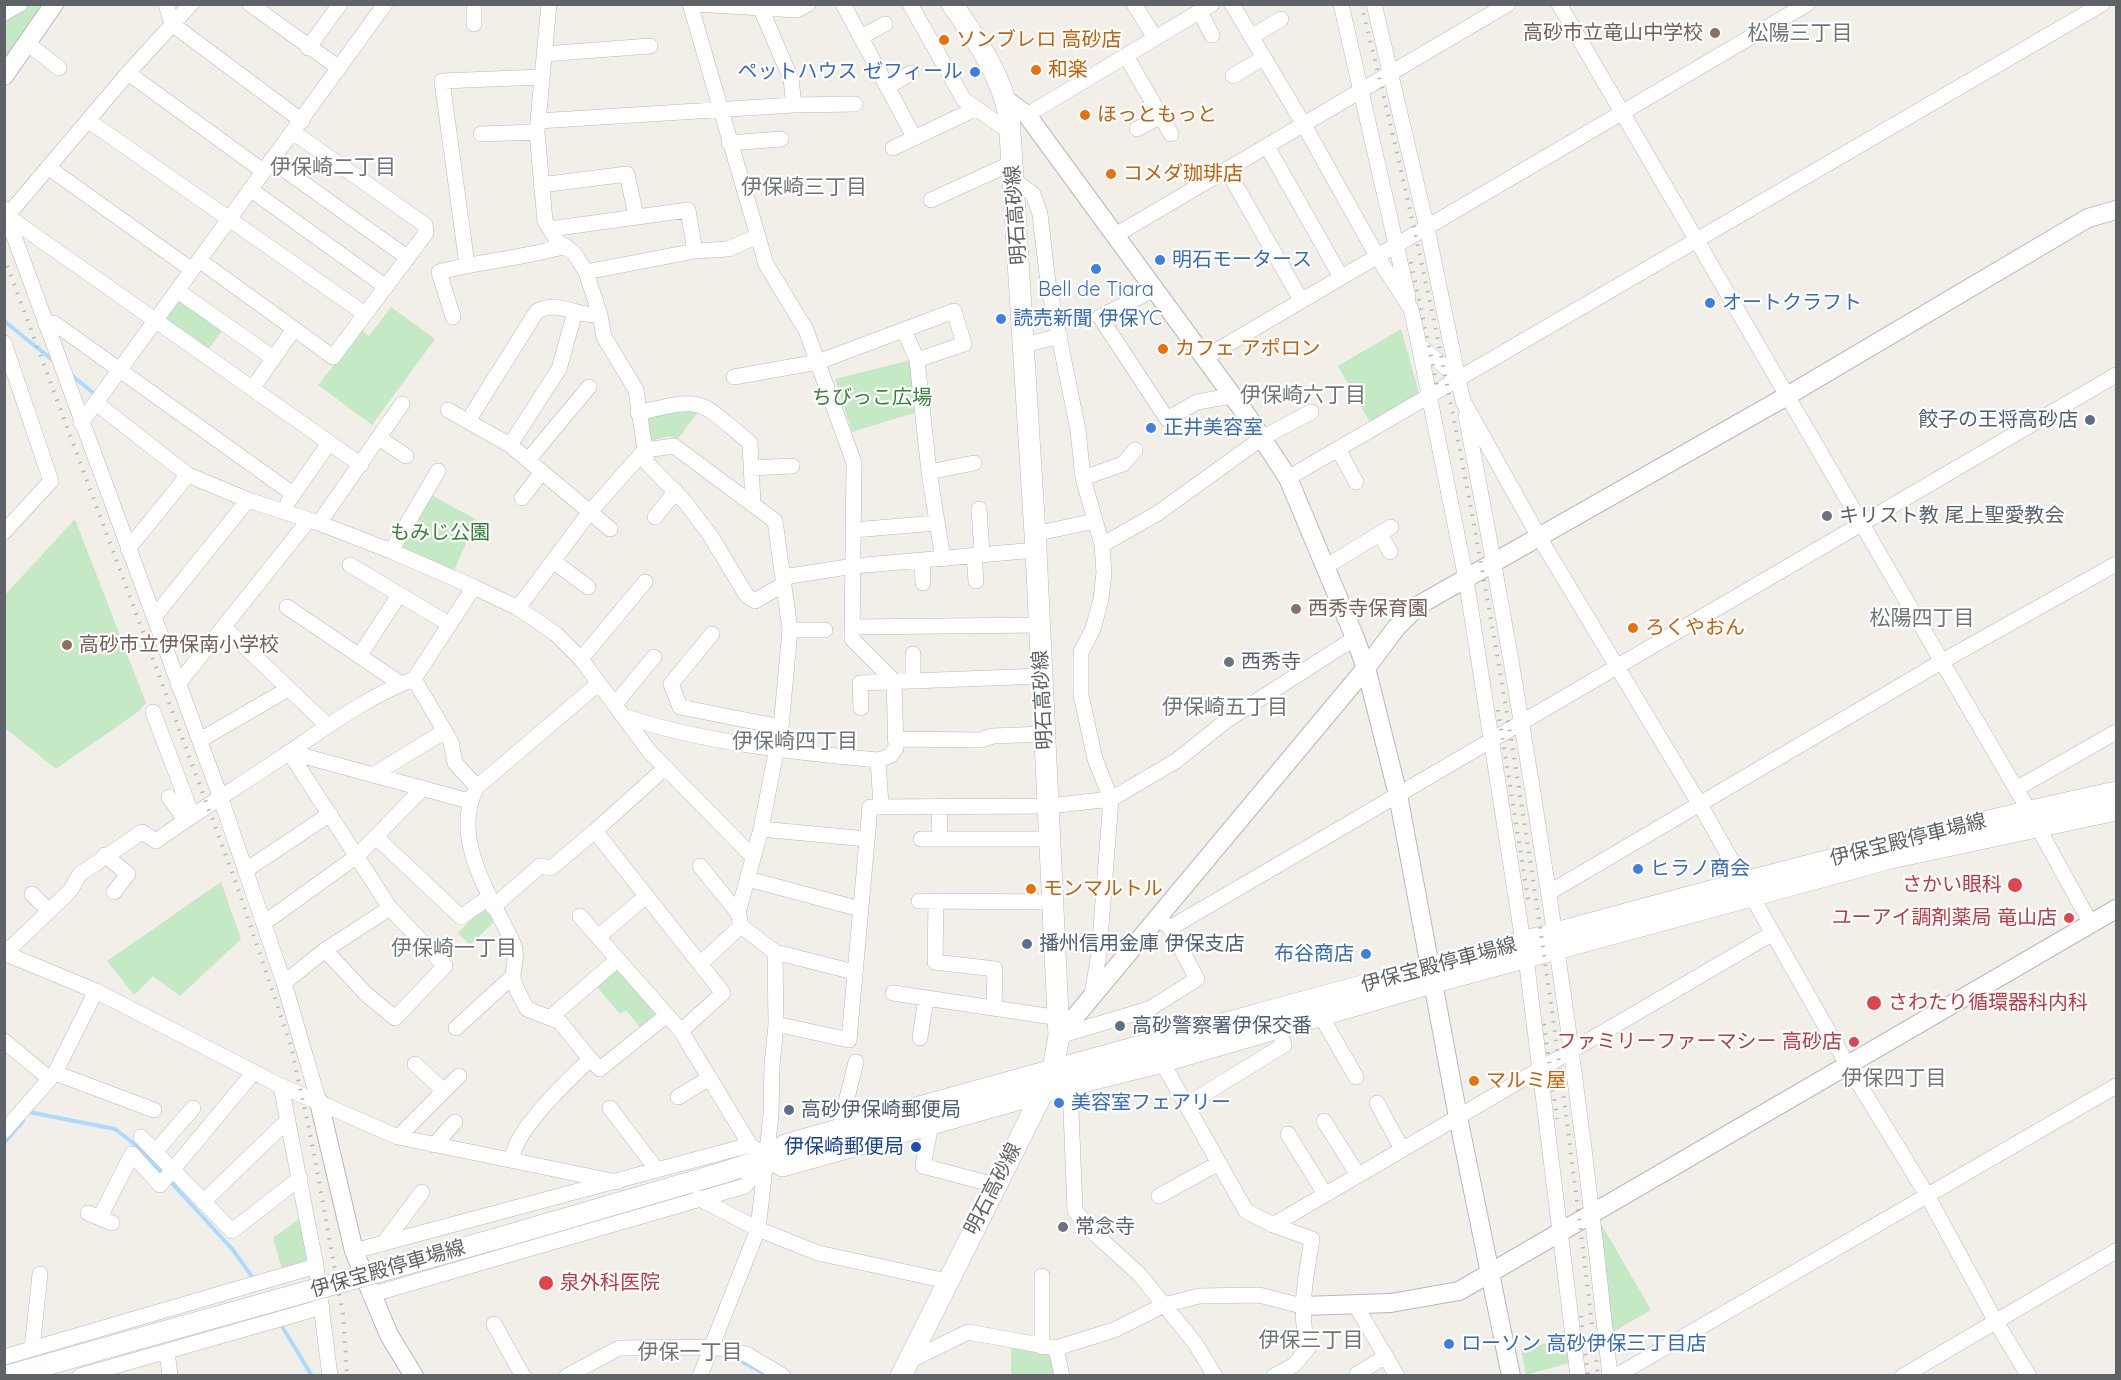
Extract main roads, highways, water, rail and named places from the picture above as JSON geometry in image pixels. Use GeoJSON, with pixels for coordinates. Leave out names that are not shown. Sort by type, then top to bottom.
{"type":"FeatureCollection","features":[{"type":"Feature","properties":{"kind":"main road","name":"明石高砂線"},"geometry":{"type":"LineString","coordinates":[[904,1369],[946,1281],[1042,1094],[1053,1068],[1060,1027],[1024,345],[1010,132],[1005,99],[988,61],[952,4]]}},
{"type":"Feature","properties":{"kind":"main road","name":"伊保宝殿停車場線"},"geometry":{"type":"LineString","coordinates":[[7,1376],[500,1238],[768,1158],[785,1145],[1053,1068],[1431,975],[1748,889],[2033,819],[2116,792]]}},
{"type":"Feature","properties":{"kind":"main road","name":"伊保宝殿停車場線"},"geometry":{"type":"LineString","coordinates":[[2033,819],[2116,810]]}},
{"type":"Feature","properties":{"kind":"main road","name":"伊保宝殿停車場線"},"geometry":{"type":"LineString","coordinates":[[768,1158],[783,1166],[1070,1085],[1162,1062],[1321,1016],[1431,975]]}},
{"type":"Feature","properties":{"kind":"waterway"},"geometry":{"type":"LineString","coordinates":[[4,321],[55,362]]}},
{"type":"Feature","properties":{"kind":"waterway"},"geometry":{"type":"LineString","coordinates":[[70,374],[97,396]]}},
{"type":"Feature","properties":{"kind":"waterway"},"geometry":{"type":"LineString","coordinates":[[29,1112],[115,1129],[137,1146],[163,1174]]}},
{"type":"Feature","properties":{"kind":"waterway"},"geometry":{"type":"LineString","coordinates":[[4,1143],[23,1121]]}},
{"type":"Feature","properties":{"kind":"waterway"},"geometry":{"type":"LineString","coordinates":[[168,1179],[233,1250],[255,1281]]}},
{"type":"Feature","properties":{"kind":"waterway"},"geometry":{"type":"LineString","coordinates":[[280,1323],[312,1376]]}},
{"type":"Feature","properties":{"kind":"waterway"},"geometry":{"type":"LineString","coordinates":[[737,1359],[762,1372]]}},
{"type":"Feature","properties":{"kind":"railway"},"geometry":{"type":"LineString","coordinates":[[1361,4],[1402,174],[1439,344],[1502,686],[1555,1031],[1598,1376]]}},
{"type":"Feature","properties":{"kind":"railway"},"geometry":{"type":"LineString","coordinates":[[4,257],[236,883],[291,1046],[312,1143],[343,1314],[347,1376]]}},
{"type":"Feature","properties":{"kind":"railway"},"geometry":{"type":"LineString","coordinates":[[1411,262],[1437,385]]}},
{"type":"Feature","properties":{"kind":"railway"},"geometry":{"type":"LineString","coordinates":[[1498,710],[1529,905]]}},
{"type":"Feature","properties":{"kind":"railway"},"geometry":{"type":"LineString","coordinates":[[1544,1024],[1557,1119]]}},
{"type":"Feature","properties":{"kind":"railway"},"geometry":{"type":"LineString","coordinates":[[1581,1316],[1588,1376]]}},
{"type":"Feature","properties":{"kind":"place","name":"高砂市立竜山中学校"},"geometry":{"type":"Point","coordinates":[1715,33]}},
{"type":"Feature","properties":{"kind":"place","name":"ソンブレロ 高砂店"},"geometry":{"type":"Point","coordinates":[944,40]}},
{"type":"Feature","properties":{"kind":"place","name":"和楽"},"geometry":{"type":"Point","coordinates":[1036,70]}},
{"type":"Feature","properties":{"kind":"place","name":"ペットハウス ゼフィール"},"geometry":{"type":"Point","coordinates":[975,72]}},
{"type":"Feature","properties":{"kind":"place","name":"ほっともっと"},"geometry":{"type":"Point","coordinates":[1085,115]}},
{"type":"Feature","properties":{"kind":"place","name":"コメダ珈琲店"},"geometry":{"type":"Point","coordinates":[1111,174]}},
{"type":"Feature","properties":{"kind":"place","name":"明石モータース"},"geometry":{"type":"Point","coordinates":[1160,260]}},
{"type":"Feature","properties":{"kind":"place","name":"Bell de Tiara"},"geometry":{"type":"Point","coordinates":[1096,269]}},
{"type":"Feature","properties":{"kind":"place","name":"オートクラフト"},"geometry":{"type":"Point","coordinates":[1710,303]}},
{"type":"Feature","properties":{"kind":"place","name":"読売新聞 伊保YC"},"geometry":{"type":"Point","coordinates":[1001,319]}},
{"type":"Feature","properties":{"kind":"place","name":"カフェ アポロン"},"geometry":{"type":"Point","coordinates":[1163,349]}},
{"type":"Feature","properties":{"kind":"place","name":"餃子の王将高砂店"},"geometry":{"type":"Point","coordinates":[2090,420]}},
{"type":"Feature","properties":{"kind":"place","name":"正井美容室"},"geometry":{"type":"Point","coordinates":[1151,428]}},
{"type":"Feature","properties":{"kind":"place","name":"キリスト教 尾上聖愛教会"},"geometry":{"type":"Point","coordinates":[1827,516]}},
{"type":"Feature","properties":{"kind":"place","name":"西秀寺保育園"},"geometry":{"type":"Point","coordinates":[1296,609]}},
{"type":"Feature","properties":{"kind":"place","name":"ろくやおん"},"geometry":{"type":"Point","coordinates":[1633,628]}},
{"type":"Feature","properties":{"kind":"place","name":"高砂市立伊保南小学校"},"geometry":{"type":"Point","coordinates":[67,645]}},
{"type":"Feature","properties":{"kind":"place","name":"西秀寺"},"geometry":{"type":"Point","coordinates":[1229,662]}},
{"type":"Feature","properties":{"kind":"place","name":"ヒラノ商会"},"geometry":{"type":"Point","coordinates":[1638,869]}},
{"type":"Feature","properties":{"kind":"place","name":"さかい眼科"},"geometry":{"type":"Point","coordinates":[2015,885]}},
{"type":"Feature","properties":{"kind":"place","name":"モンマルトル"},"geometry":{"type":"Point","coordinates":[1031,889]}},
{"type":"Feature","properties":{"kind":"place","name":"ユーアイ調剤薬局 竜山店"},"geometry":{"type":"Point","coordinates":[2069,918]}},
{"type":"Feature","properties":{"kind":"place","name":"播州信用金庫 伊保支店"},"geometry":{"type":"Point","coordinates":[1027,944]}},
{"type":"Feature","properties":{"kind":"place","name":"布谷商店"},"geometry":{"type":"Point","coordinates":[1366,954]}},
{"type":"Feature","properties":{"kind":"place","name":"さわたり循環器科内科"},"geometry":{"type":"Point","coordinates":[1874,1003]}},
{"type":"Feature","properties":{"kind":"place","name":"高砂警察署伊保交番"},"geometry":{"type":"Point","coordinates":[1120,1026]}},
{"type":"Feature","properties":{"kind":"place","name":"ファミリーファーマシー 高砂店"},"geometry":{"type":"Point","coordinates":[1854,1042]}},
{"type":"Feature","properties":{"kind":"place","name":"マルミ屋"},"geometry":{"type":"Point","coordinates":[1474,1081]}},
{"type":"Feature","properties":{"kind":"place","name":"美容室フェアリー"},"geometry":{"type":"Point","coordinates":[1059,1103]}},
{"type":"Feature","properties":{"kind":"place","name":"高砂伊保崎郵便局"},"geometry":{"type":"Point","coordinates":[789,1110]}},
{"type":"Feature","properties":{"kind":"place","name":"伊保崎郵便局"},"geometry":{"type":"Point","coordinates":[916,1147]}},
{"type":"Feature","properties":{"kind":"place","name":"常念寺"},"geometry":{"type":"Point","coordinates":[1063,1227]}},
{"type":"Feature","properties":{"kind":"place","name":"泉外科医院"},"geometry":{"type":"Point","coordinates":[546,1283]}},
{"type":"Feature","properties":{"kind":"place","name":"ローソン 高砂伊保三丁目店"},"geometry":{"type":"Point","coordinates":[1449,1344]}},
{"type":"Feature","properties":{"kind":"district","name":"松陽三丁目"},"geometry":{"type":"Point","coordinates":[1800,34]}},
{"type":"Feature","properties":{"kind":"district","name":"伊保崎二丁目"},"geometry":{"type":"Point","coordinates":[333,168]}},
{"type":"Feature","properties":{"kind":"district","name":"伊保崎三丁目"},"geometry":{"type":"Point","coordinates":[804,188]}},
{"type":"Feature","properties":{"kind":"district","name":"伊保崎六丁目"},"geometry":{"type":"Point","coordinates":[1303,396]}},
{"type":"Feature","properties":{"kind":"district","name":"松陽四丁目"},"geometry":{"type":"Point","coordinates":[1922,619]}},
{"type":"Feature","properties":{"kind":"district","name":"伊保崎五丁目"},"geometry":{"type":"Point","coordinates":[1225,708]}},
{"type":"Feature","properties":{"kind":"district","name":"伊保崎四丁目"},"geometry":{"type":"Point","coordinates":[795,742]}},
{"type":"Feature","properties":{"kind":"district","name":"伊保崎一丁目"},"geometry":{"type":"Point","coordinates":[454,949]}},
{"type":"Feature","properties":{"kind":"district","name":"伊保四丁目"},"geometry":{"type":"Point","coordinates":[1894,1079]}},
{"type":"Feature","properties":{"kind":"district","name":"伊保三丁目"},"geometry":{"type":"Point","coordinates":[1311,1341]}},
{"type":"Feature","properties":{"kind":"district","name":"伊保一丁目"},"geometry":{"type":"Point","coordinates":[690,1353]}},
{"type":"Feature","properties":{"kind":"park label","name":"ちびっこ広場"},"geometry":{"type":"Point","coordinates":[872,398]}},
{"type":"Feature","properties":{"kind":"park label","name":"もみじ公園"},"geometry":{"type":"Point","coordinates":[440,533]}}]}
